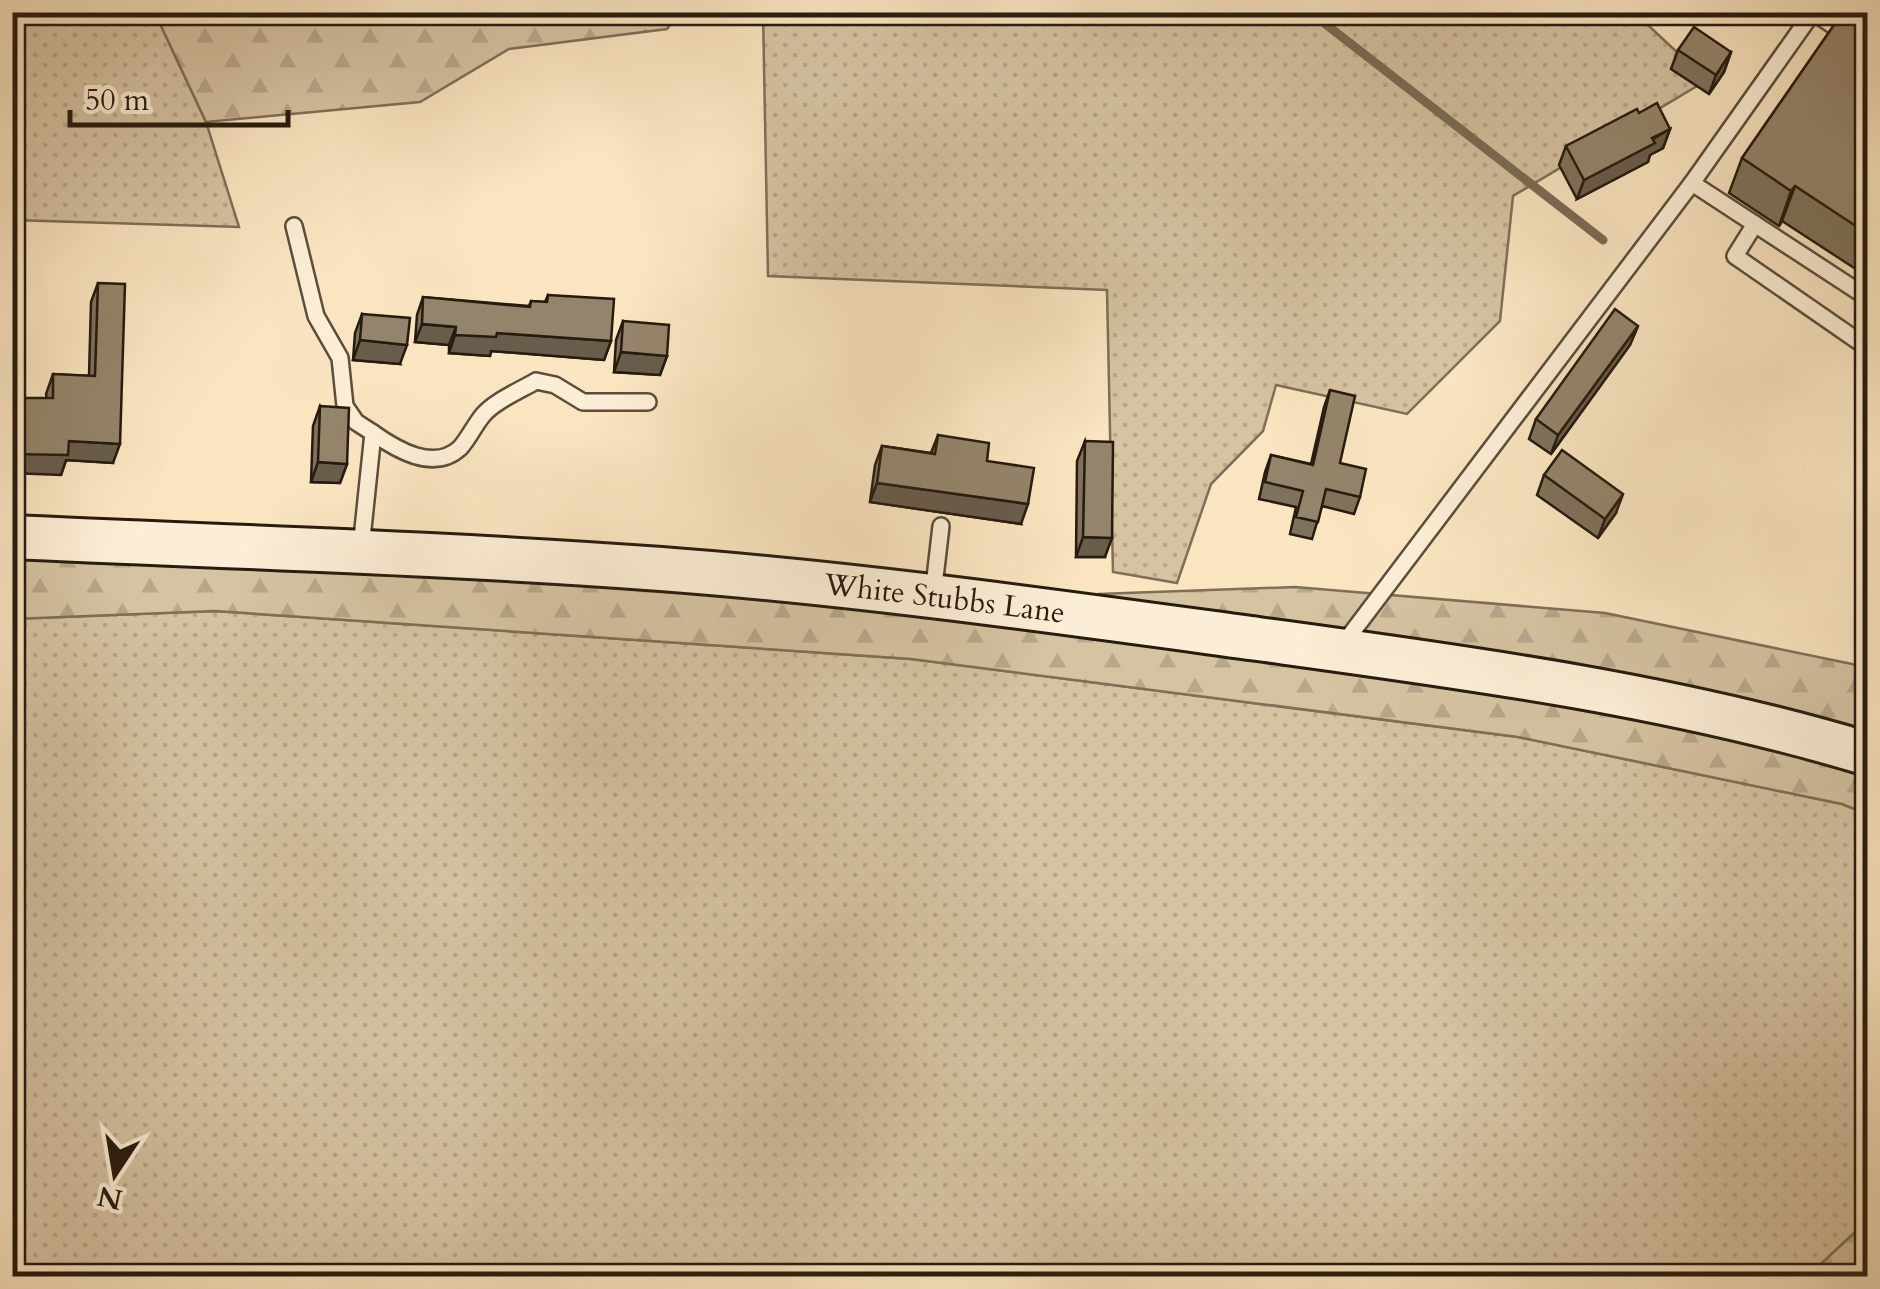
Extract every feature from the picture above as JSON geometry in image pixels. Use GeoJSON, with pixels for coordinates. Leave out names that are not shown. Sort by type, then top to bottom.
{"type":"FeatureCollection","features":[{"type":"Feature","properties":{"kind":"street","name":"White Stubbs Lane"},"geometry":{"type":"LineString","coordinates":[[12,537],[661,570],[933,594],[1338,650],[1615,694],[1803,734],[1868,754]]}},
{"type":"Feature","properties":{"kind":"lane"},"geometry":{"type":"LineString","coordinates":[[1338,650],[1692,183],[1813,12],[1868,49]]}},
{"type":"Feature","properties":{"kind":"lane"},"geometry":{"type":"LineString","coordinates":[[1692,183],[1868,298]]}},
{"type":"Feature","properties":{"kind":"lane"},"geometry":{"type":"LineString","coordinates":[[1755,224],[1734,256],[1868,348]]}},
{"type":"Feature","properties":{"kind":"lane"},"geometry":{"type":"LineString","coordinates":[[294,226],[316,316],[340,358],[345,406],[356,422],[394,448],[430,459],[452,454],[464,444],[485,412],[536,382],[555,386],[583,402],[648,402]]}},
{"type":"Feature","properties":{"kind":"lane"},"geometry":{"type":"LineString","coordinates":[[361,552],[374,433]]}},
{"type":"Feature","properties":{"kind":"lane"},"geometry":{"type":"LineString","coordinates":[[933,594],[941,526]]}},
{"type":"Feature","properties":{"kind":"green space"},"geometry":{"type":"Polygon","coordinates":[[[13,13],[155,13],[206,122],[239,227],[13,220],[13,13]]]}},
{"type":"Feature","properties":{"kind":"green space"},"geometry":{"type":"Polygon","coordinates":[[[155,13],[679,13],[667,29],[509,49],[420,102],[206,122],[155,13]]]}},
{"type":"Feature","properties":{"kind":"green space"},"geometry":{"type":"Polygon","coordinates":[[[763,13],[1635,13],[1707,80],[1513,196],[1500,321],[1407,414],[1276,385],[1263,431],[1211,484],[1177,583],[1113,572],[1107,290],[768,276],[763,13]]]}},
{"type":"Feature","properties":{"kind":"green space"},"geometry":{"type":"Polygon","coordinates":[[[12,555],[788,595],[1607,702],[1867,765],[1867,814],[1842,804],[1518,737],[911,659],[215,611],[13,619],[12,555]]]}},
{"type":"Feature","properties":{"kind":"green space"},"geometry":{"type":"Polygon","coordinates":[[[1295,587],[1605,613],[1852,664],[1867,669],[1867,742],[1098,594],[1295,587]]]}},
{"type":"Feature","properties":{"kind":"green space"},"geometry":{"type":"Polygon","coordinates":[[[215,611],[911,659],[1518,737],[1842,804],[1867,814],[1867,1221],[1808,1276],[13,1276],[12,619],[215,611]]]}},
{"type":"Feature","properties":{"kind":"green space"},"geometry":{"type":"Polygon","coordinates":[[[1867,1221],[1867,1276],[1808,1276],[1867,1221]]]}},
{"type":"Feature","properties":{"kind":"building"},"geometry":{"type":"Polygon","coordinates":[[[1843,12],[1859,12],[1868,18],[1868,234],[1795,186],[1791,191],[1742,158],[1843,12]]]}},
{"type":"Feature","properties":{"kind":"building"},"geometry":{"type":"Polygon","coordinates":[[[1694,27],[1731,52],[1716,75],[1678,50],[1694,27]]]}},
{"type":"Feature","properties":{"kind":"building"},"geometry":{"type":"Polygon","coordinates":[[[1657,103],[1670,129],[1652,138],[1655,143],[1584,180],[1566,146],[1637,109],[1639,113],[1657,103]]]}},
{"type":"Feature","properties":{"kind":"building"},"geometry":{"type":"Polygon","coordinates":[[[98,283],[125,284],[120,444],[69,441],[68,455],[12,454],[12,398],[53,398],[53,374],[95,376],[98,283]]]}},
{"type":"Feature","properties":{"kind":"building"},"geometry":{"type":"Polygon","coordinates":[[[548,295],[614,299],[611,341],[497,333],[496,337],[455,335],[456,327],[422,324],[423,297],[530,307],[531,301],[547,302],[548,295]]]}},
{"type":"Feature","properties":{"kind":"building"},"geometry":{"type":"Polygon","coordinates":[[[1615,309],[1638,326],[1558,435],[1536,419],[1615,309]]]}},
{"type":"Feature","properties":{"kind":"building"},"geometry":{"type":"Polygon","coordinates":[[[362,314],[410,318],[407,345],[360,340],[362,314]]]}},
{"type":"Feature","properties":{"kind":"building"},"geometry":{"type":"Polygon","coordinates":[[[623,321],[669,325],[667,356],[621,352],[623,321]]]}},
{"type":"Feature","properties":{"kind":"building"},"geometry":{"type":"Polygon","coordinates":[[[1330,390],[1355,396],[1340,463],[1366,469],[1360,497],[1326,489],[1318,522],[1296,517],[1303,491],[1265,482],[1271,455],[1313,465],[1330,390]]]}},
{"type":"Feature","properties":{"kind":"building"},"geometry":{"type":"Polygon","coordinates":[[[320,406],[349,408],[347,464],[318,462],[320,406]]]}},
{"type":"Feature","properties":{"kind":"building"},"geometry":{"type":"Polygon","coordinates":[[[938,435],[989,443],[987,461],[1034,468],[1028,504],[877,483],[882,446],[935,454],[938,435]]]}},
{"type":"Feature","properties":{"kind":"building"},"geometry":{"type":"Polygon","coordinates":[[[1085,441],[1113,442],[1112,538],[1083,537],[1085,441]]]}},
{"type":"Feature","properties":{"kind":"building"},"geometry":{"type":"Polygon","coordinates":[[[1562,450],[1623,494],[1605,519],[1544,475],[1562,450]]]}},
{"type":"Feature","properties":{"kind":"waterway"},"geometry":{"type":"LineString","coordinates":[[1310,12],[1603,240]]}}]}
